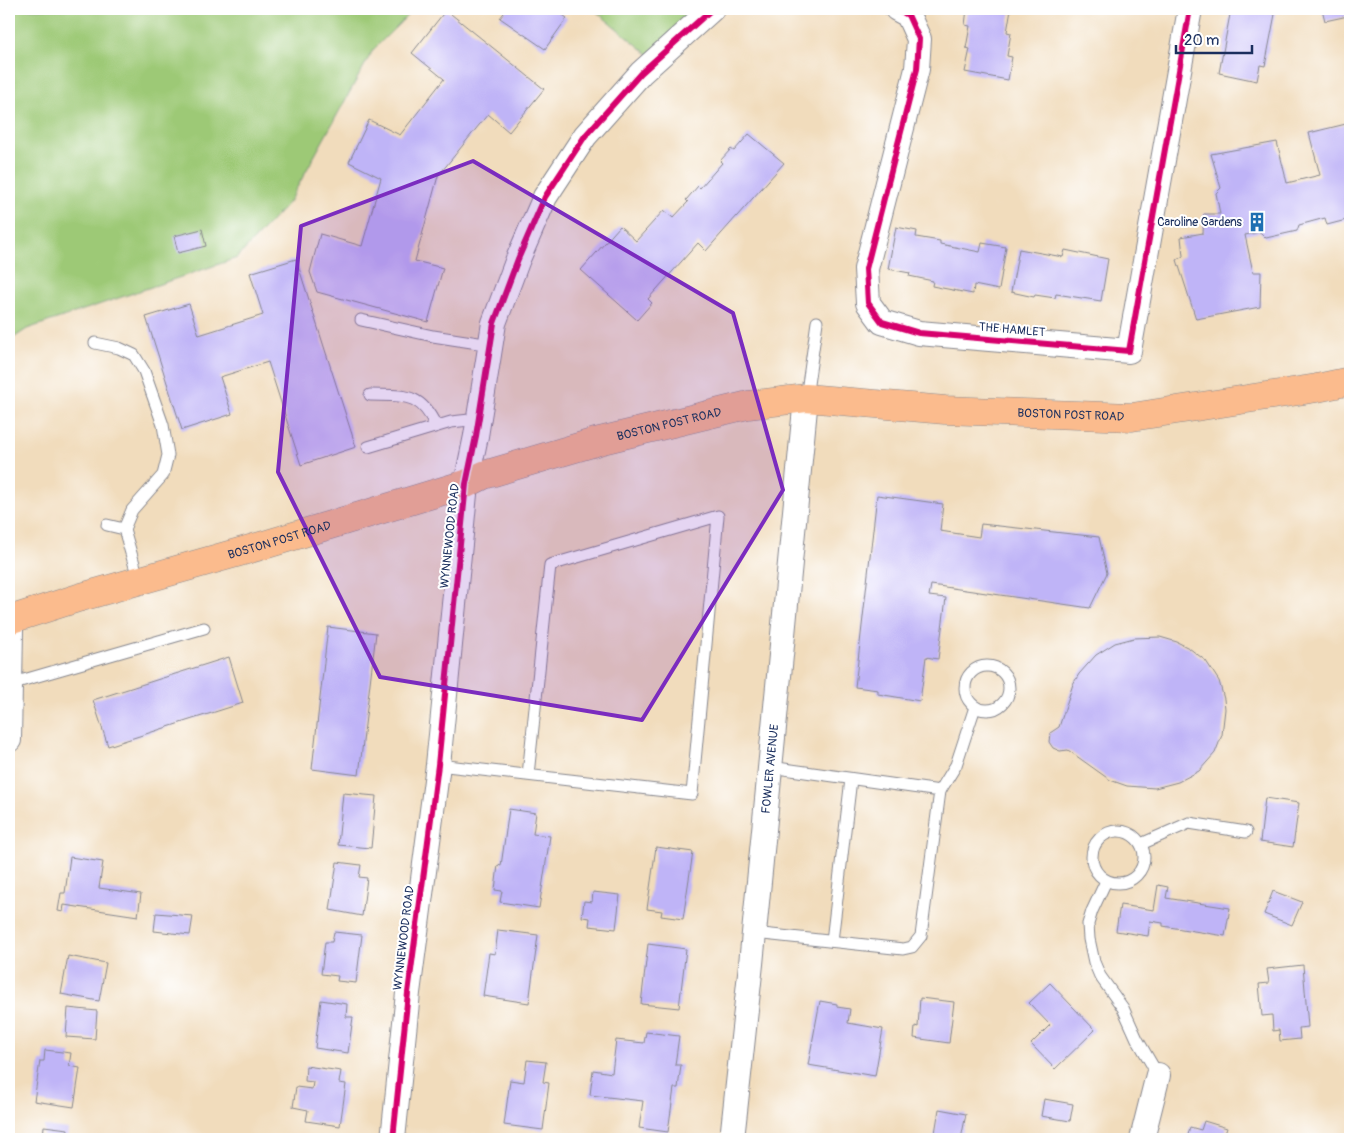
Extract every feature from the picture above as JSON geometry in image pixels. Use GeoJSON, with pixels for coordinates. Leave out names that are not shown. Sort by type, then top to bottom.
{"type":"FeatureCollection","features":[{"type":"Feature","properties":{"kind":"main road","name":"BOSTON POST ROAD"},"geometry":{"type":"LineString","coordinates":[[9,620],[466,484],[484,475],[599,441],[748,405],[806,398],[945,410],[1132,417],[1318,388],[1350,381]]}},
{"type":"Feature","properties":{"kind":"street","name":"WYNNEWOOD ROAD"},"geometry":{"type":"LineString","coordinates":[[393,1139],[408,993],[438,765],[466,484],[479,419],[494,323],[518,259],[545,197],[585,136],[641,73],[712,9]]}},
{"type":"Feature","properties":{"kind":"street","name":"THE HAMLET"},"geometry":{"type":"LineString","coordinates":[[897,9],[908,15],[919,39],[917,69],[866,269],[868,303],[882,322],[920,333],[1129,351],[1190,9]]}},
{"type":"Feature","properties":{"kind":"street","name":"FOWLER AVENUE"},"geometry":{"type":"LineString","coordinates":[[732,1139],[806,398]]}},
{"type":"Feature","properties":{"kind":"street"},"geometry":{"type":"LineString","coordinates":[[9,629],[9,740]]}},
{"type":"Feature","properties":{"kind":"street"},"geometry":{"type":"LineString","coordinates":[[1142,1139],[1158,1075]]}},
{"type":"Feature","properties":{"kind":"lane"},"geometry":{"type":"LineString","coordinates":[[361,320],[433,336],[491,345]]}},
{"type":"Feature","properties":{"kind":"lane"},"geometry":{"type":"LineString","coordinates":[[806,398],[817,322]]}},
{"type":"Feature","properties":{"kind":"lane"},"geometry":{"type":"LineString","coordinates":[[95,343],[119,348],[134,355],[144,371],[163,425],[168,455],[163,475],[132,510],[124,529],[140,581]]}},
{"type":"Feature","properties":{"kind":"lane"},"geometry":{"type":"LineString","coordinates":[[370,395],[396,395],[417,400],[428,411],[436,426]]}},
{"type":"Feature","properties":{"kind":"lane"},"geometry":{"type":"LineString","coordinates":[[368,447],[451,422],[479,419]]}},
{"type":"Feature","properties":{"kind":"lane"},"geometry":{"type":"LineString","coordinates":[[438,765],[692,794],[718,516],[550,565],[528,775]]}},
{"type":"Feature","properties":{"kind":"lane"},"geometry":{"type":"LineString","coordinates":[[106,525],[124,529]]}},
{"type":"Feature","properties":{"kind":"lane"},"geometry":{"type":"LineString","coordinates":[[10,684],[204,628]]}},
{"type":"Feature","properties":{"kind":"lane"},"geometry":{"type":"LineString","coordinates":[[754,933],[903,949],[912,947],[921,936],[940,791],[956,766],[975,707]]}},
{"type":"Feature","properties":{"kind":"lane"},"geometry":{"type":"LineString","coordinates":[[770,767],[940,791]]}},
{"type":"Feature","properties":{"kind":"lane"},"geometry":{"type":"LineString","coordinates":[[832,941],[851,779]]}},
{"type":"Feature","properties":{"kind":"lane"},"geometry":{"type":"LineString","coordinates":[[1141,844],[1189,823],[1246,832]]}},
{"type":"Feature","properties":{"kind":"lane"},"geometry":{"type":"LineString","coordinates":[[1119,830],[1128,832],[1141,844],[1144,860],[1138,875],[1131,880],[1115,884],[1106,882],[1099,876],[1091,860],[1092,850],[1102,836],[1119,830]]}},
{"type":"Feature","properties":{"kind":"lane"},"geometry":{"type":"LineString","coordinates":[[1106,882],[1088,924],[1094,962],[1100,976],[1123,1008],[1137,1039],[1158,1075]]}},
{"type":"Feature","properties":{"kind":"highlighted area"},"geometry":{"type":"Polygon","coordinates":[[[473,161],[733,313],[783,490],[642,720],[380,677],[278,472],[301,226],[473,161]]]}},
{"type":"Feature","properties":{"kind":"green space"},"geometry":{"type":"Polygon","coordinates":[[[9,9],[414,9],[373,50],[289,202],[237,258],[27,329],[9,341],[9,9]]]}},
{"type":"Feature","properties":{"kind":"green space"},"geometry":{"type":"Polygon","coordinates":[[[593,9],[709,9],[653,58],[593,9]]]}},
{"type":"Feature","properties":{"kind":"building"},"geometry":{"type":"Polygon","coordinates":[[[507,9],[554,9],[567,18],[545,49],[500,18],[507,9]]]}},
{"type":"Feature","properties":{"kind":"building"},"geometry":{"type":"Polygon","coordinates":[[[967,9],[1011,9],[1007,32],[1011,33],[1007,56],[1012,57],[1008,80],[965,72],[970,49],[966,48],[970,26],[965,25],[967,9]]]}},
{"type":"Feature","properties":{"kind":"building"},"geometry":{"type":"Polygon","coordinates":[[[1231,9],[1276,9],[1265,66],[1260,65],[1257,81],[1219,73],[1231,9]]]}},
{"type":"Feature","properties":{"kind":"building"},"geometry":{"type":"Polygon","coordinates":[[[1322,9],[1347,9],[1348,16],[1325,21],[1322,9]]]}},
{"type":"Feature","properties":{"kind":"building"},"geometry":{"type":"Polygon","coordinates":[[[446,10],[544,89],[509,132],[488,114],[438,176],[415,261],[443,268],[428,322],[317,292],[310,272],[320,234],[362,246],[381,178],[349,162],[369,120],[400,135],[444,79],[412,53],[446,10]]]}},
{"type":"Feature","properties":{"kind":"building","name":"Caroline Gardens"},"geometry":{"type":"Polygon","coordinates":[[[1350,123],[1350,219],[1327,225],[1325,218],[1299,225],[1297,231],[1266,238],[1260,232],[1245,235],[1253,272],[1261,272],[1260,307],[1196,319],[1177,260],[1183,256],[1181,237],[1203,233],[1204,214],[1220,214],[1216,193],[1221,188],[1211,154],[1277,142],[1287,183],[1320,175],[1309,133],[1350,123]]]}},
{"type":"Feature","properties":{"kind":"building"},"geometry":{"type":"Polygon","coordinates":[[[749,134],[784,163],[706,251],[698,243],[648,299],[652,303],[637,320],[581,270],[620,226],[636,241],[664,210],[673,218],[688,202],[686,200],[698,186],[700,188],[722,163],[720,161],[731,149],[734,151],[749,134]]]}},
{"type":"Feature","properties":{"kind":"building"},"geometry":{"type":"Polygon","coordinates":[[[896,227],[917,231],[916,237],[940,241],[940,244],[980,252],[982,243],[1006,247],[999,290],[974,285],[973,294],[932,286],[933,281],[909,276],[910,273],[888,269],[896,227]]]}},
{"type":"Feature","properties":{"kind":"building"},"geometry":{"type":"Polygon","coordinates":[[[202,229],[206,246],[178,253],[174,236],[202,229]]]}},
{"type":"Feature","properties":{"kind":"building"},"geometry":{"type":"Polygon","coordinates":[[[1019,249],[1063,257],[1065,250],[1108,259],[1101,301],[1056,294],[1055,298],[1035,295],[1034,297],[1011,292],[1019,249]]]}},
{"type":"Feature","properties":{"kind":"building"},"geometry":{"type":"Polygon","coordinates":[[[296,259],[356,447],[301,465],[268,362],[220,377],[232,414],[182,430],[146,317],[189,304],[199,335],[263,315],[250,273],[296,259]]]}},
{"type":"Feature","properties":{"kind":"building"},"geometry":{"type":"Polygon","coordinates":[[[877,495],[943,504],[940,531],[979,537],[981,524],[1099,537],[1107,573],[1090,608],[931,585],[929,596],[946,598],[938,659],[926,657],[920,701],[878,694],[878,690],[855,687],[877,495]]]}},
{"type":"Feature","properties":{"kind":"building"},"geometry":{"type":"Polygon","coordinates":[[[328,627],[376,633],[359,775],[312,769],[328,627]]]}},
{"type":"Feature","properties":{"kind":"building"},"geometry":{"type":"Polygon","coordinates":[[[1160,637],[1189,648],[1206,661],[1219,681],[1225,709],[1222,735],[1215,753],[1199,771],[1178,782],[1155,788],[1127,786],[1110,780],[1068,750],[1060,751],[1053,748],[1049,742],[1050,733],[1059,727],[1073,684],[1079,674],[1096,655],[1115,643],[1134,638],[1160,637]]]}},
{"type":"Feature","properties":{"kind":"building"},"geometry":{"type":"Polygon","coordinates":[[[229,657],[243,703],[108,746],[93,700],[229,657]]]}},
{"type":"Feature","properties":{"kind":"building"},"geometry":{"type":"Polygon","coordinates":[[[343,793],[376,796],[371,848],[338,845],[343,793]]]}},
{"type":"Feature","properties":{"kind":"building"},"geometry":{"type":"Polygon","coordinates":[[[1265,798],[1299,803],[1293,847],[1260,842],[1265,798]]]}},
{"type":"Feature","properties":{"kind":"building"},"geometry":{"type":"Polygon","coordinates":[[[509,809],[536,813],[533,834],[550,836],[539,908],[500,902],[502,891],[495,890],[498,865],[501,866],[509,809]]]}},
{"type":"Feature","properties":{"kind":"building"},"geometry":{"type":"Polygon","coordinates":[[[656,847],[693,852],[683,919],[661,916],[662,911],[647,909],[656,847]]]}},
{"type":"Feature","properties":{"kind":"building"},"geometry":{"type":"Polygon","coordinates":[[[70,857],[103,862],[99,888],[141,894],[138,916],[64,905],[63,912],[58,911],[61,893],[65,893],[70,857]]]}},
{"type":"Feature","properties":{"kind":"building"},"geometry":{"type":"Polygon","coordinates":[[[337,862],[361,865],[359,877],[367,878],[362,916],[330,910],[337,862]]]}},
{"type":"Feature","properties":{"kind":"building"},"geometry":{"type":"Polygon","coordinates":[[[1158,885],[1168,887],[1166,898],[1230,908],[1225,936],[1163,926],[1163,923],[1150,921],[1148,936],[1116,931],[1120,905],[1154,910],[1158,885]]]}},
{"type":"Feature","properties":{"kind":"building"},"geometry":{"type":"Polygon","coordinates":[[[1273,891],[1302,902],[1292,925],[1264,914],[1273,891]]]}},
{"type":"Feature","properties":{"kind":"building"},"geometry":{"type":"Polygon","coordinates":[[[593,892],[620,895],[616,929],[589,926],[590,918],[582,917],[584,901],[592,902],[593,892]]]}},
{"type":"Feature","properties":{"kind":"building"},"geometry":{"type":"Polygon","coordinates":[[[156,913],[193,916],[190,935],[154,931],[156,913]]]}},
{"type":"Feature","properties":{"kind":"building"},"geometry":{"type":"Polygon","coordinates":[[[498,930],[538,935],[529,1003],[483,996],[489,953],[495,954],[498,930]]]}},
{"type":"Feature","properties":{"kind":"building"},"geometry":{"type":"Polygon","coordinates":[[[334,932],[362,935],[356,983],[337,981],[338,976],[321,974],[325,942],[332,942],[334,932]]]}},
{"type":"Feature","properties":{"kind":"building"},"geometry":{"type":"Polygon","coordinates":[[[648,944],[686,949],[679,1008],[641,1004],[648,944]]]}},
{"type":"Feature","properties":{"kind":"building"},"geometry":{"type":"Polygon","coordinates":[[[68,956],[106,963],[99,1001],[61,994],[68,956]]]}},
{"type":"Feature","properties":{"kind":"building"},"geometry":{"type":"Polygon","coordinates":[[[1303,965],[1308,1027],[1299,1028],[1300,1039],[1280,1041],[1279,1030],[1273,1031],[1272,1015],[1262,1016],[1259,984],[1269,983],[1267,969],[1303,965]]]}},
{"type":"Feature","properties":{"kind":"building"},"geometry":{"type":"Polygon","coordinates":[[[1050,983],[1095,1030],[1055,1069],[1031,1044],[1050,1025],[1029,1003],[1050,983]]]}},
{"type":"Feature","properties":{"kind":"building"},"geometry":{"type":"Polygon","coordinates":[[[920,998],[954,1002],[949,1043],[914,1038],[915,1026],[918,1027],[920,998]]]}},
{"type":"Feature","properties":{"kind":"building"},"geometry":{"type":"Polygon","coordinates":[[[321,1000],[347,1004],[346,1017],[353,1017],[348,1053],[315,1048],[321,1000]]]}},
{"type":"Feature","properties":{"kind":"building"},"geometry":{"type":"Polygon","coordinates":[[[820,1001],[850,1009],[848,1023],[883,1029],[875,1076],[808,1065],[820,1001]]]}},
{"type":"Feature","properties":{"kind":"building"},"geometry":{"type":"Polygon","coordinates":[[[68,1008],[97,1011],[95,1039],[66,1037],[68,1008]]]}},
{"type":"Feature","properties":{"kind":"building"},"geometry":{"type":"Polygon","coordinates":[[[646,1032],[679,1036],[675,1065],[681,1065],[678,1088],[674,1088],[668,1132],[639,1128],[643,1101],[590,1095],[593,1070],[612,1073],[616,1040],[644,1043],[646,1032]]]}},
{"type":"Feature","properties":{"kind":"building"},"geometry":{"type":"Polygon","coordinates":[[[45,1050],[71,1053],[69,1066],[80,1068],[74,1107],[34,1101],[40,1061],[44,1061],[45,1050]]]}},
{"type":"Feature","properties":{"kind":"building"},"geometry":{"type":"Polygon","coordinates":[[[527,1060],[546,1062],[543,1082],[549,1083],[543,1130],[504,1125],[510,1080],[524,1082],[527,1060]]]}},
{"type":"Feature","properties":{"kind":"building"},"geometry":{"type":"Polygon","coordinates":[[[306,1066],[341,1071],[339,1083],[346,1084],[340,1126],[306,1121],[308,1110],[293,1107],[296,1087],[312,1089],[313,1082],[305,1081],[306,1066]]]}},
{"type":"Feature","properties":{"kind":"building"},"geometry":{"type":"Polygon","coordinates":[[[1044,1099],[1073,1104],[1070,1121],[1041,1116],[1044,1099]]]}},
{"type":"Feature","properties":{"kind":"building"},"geometry":{"type":"Polygon","coordinates":[[[939,1109],[966,1114],[961,1139],[934,1139],[939,1109]]]}},
{"type":"Feature","properties":{"kind":"building"},"geometry":{"type":"Polygon","coordinates":[[[1204,1121],[1227,1128],[1223,1139],[1187,1139],[1190,1127],[1201,1130],[1204,1121]]]}},
{"type":"Feature","properties":{"kind":"building"},"geometry":{"type":"Polygon","coordinates":[[[44,1126],[68,1129],[67,1139],[39,1139],[43,1137],[44,1126]]]}},
{"type":"Feature","properties":{"kind":"cycle path"},"geometry":{"type":"LineString","coordinates":[[393,1139],[408,993],[438,765],[466,484],[476,436],[494,323],[518,259],[545,197],[585,136],[641,73],[712,9]]}},
{"type":"Feature","properties":{"kind":"cycle path"},"geometry":{"type":"LineString","coordinates":[[897,9],[908,15],[919,39],[917,69],[866,269],[868,303],[882,322],[919,333],[1129,351],[1190,9]]}},
{"type":"Feature","properties":{"kind":"place","name":"Caroline Gardens"},"geometry":{"type":"Point","coordinates":[1257,222]}}]}
